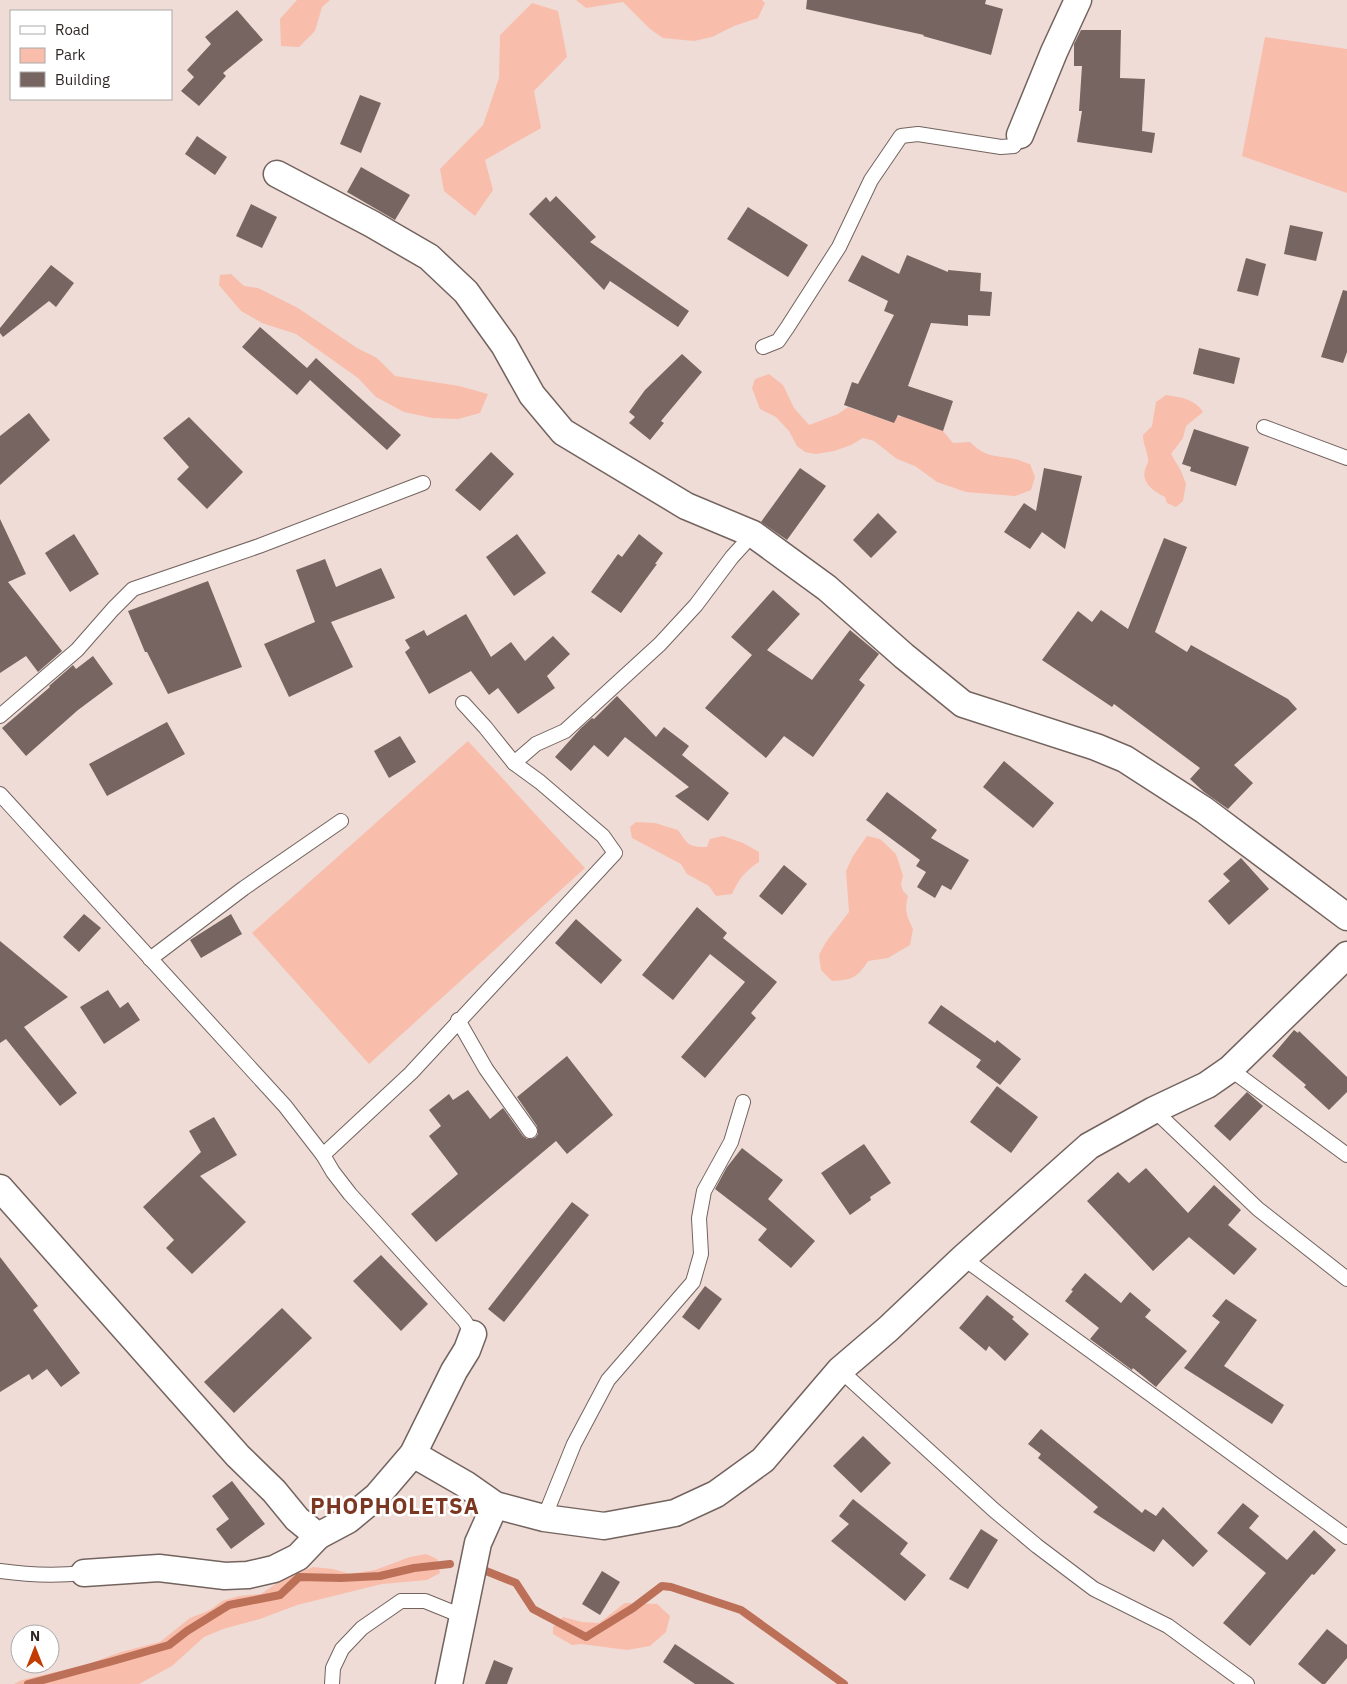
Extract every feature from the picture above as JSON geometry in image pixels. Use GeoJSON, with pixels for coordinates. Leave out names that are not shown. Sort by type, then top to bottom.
{"type":"FeatureCollection","features":[{"type":"Feature","properties":{"kind":"street"},"geometry":{"type":"LineString","coordinates":[[1020,135],[1054,52],[1078,0]]}},
{"type":"Feature","properties":{"kind":"street"},"geometry":{"type":"LineString","coordinates":[[277,174],[372,224],[428,257],[466,292],[504,345],[532,395],[563,432],[686,506],[753,534],[827,588],[962,704],[1096,747],[1125,759],[1204,810],[1347,917]]}},
{"type":"Feature","properties":{"kind":"street"},"geometry":{"type":"LineString","coordinates":[[413,1454],[465,1484],[495,1505],[544,1518],[604,1526],[675,1513],[716,1494],[763,1460],[840,1370],[888,1329],[963,1258],[1089,1146],[1154,1110],[1206,1085],[1230,1069],[1347,955]]}},
{"type":"Feature","properties":{"kind":"street"},"geometry":{"type":"LineString","coordinates":[[0,1188],[238,1456],[274,1491],[297,1519],[318,1536]]}},
{"type":"Feature","properties":{"kind":"street"},"geometry":{"type":"LineString","coordinates":[[84,1573],[159,1568],[225,1576],[274,1569],[298,1557],[318,1536],[348,1520],[377,1496],[413,1454],[454,1371],[467,1350],[473,1334]]}},
{"type":"Feature","properties":{"kind":"street"},"geometry":{"type":"LineString","coordinates":[[449,1684],[478,1543],[495,1505]]}},
{"type":"Feature","properties":{"kind":"lane"},"geometry":{"type":"LineString","coordinates":[[763,347],[778,340],[787,328],[839,246],[871,180],[901,136],[918,134],[1001,147],[1014,146],[1020,135]]}},
{"type":"Feature","properties":{"kind":"lane"},"geometry":{"type":"LineString","coordinates":[[1264,427],[1347,458]]}},
{"type":"Feature","properties":{"kind":"lane"},"geometry":{"type":"LineString","coordinates":[[0,716],[77,650],[113,609],[134,589],[259,546],[424,483]]}},
{"type":"Feature","properties":{"kind":"lane"},"geometry":{"type":"LineString","coordinates":[[514,763],[536,744],[565,731],[660,644],[696,605],[732,557],[753,534]]}},
{"type":"Feature","properties":{"kind":"lane"},"geometry":{"type":"LineString","coordinates":[[323,1155],[411,1073],[614,853],[602,836],[540,782],[514,763],[485,726],[462,703]]}},
{"type":"Feature","properties":{"kind":"lane"},"geometry":{"type":"LineString","coordinates":[[0,794],[285,1106],[350,1194],[464,1320],[473,1334]]}},
{"type":"Feature","properties":{"kind":"lane"},"geometry":{"type":"LineString","coordinates":[[150,959],[244,888],[341,820]]}},
{"type":"Feature","properties":{"kind":"lane"},"geometry":{"type":"LineString","coordinates":[[458,1020],[486,1069],[530,1131]]}},
{"type":"Feature","properties":{"kind":"lane"},"geometry":{"type":"LineString","coordinates":[[1230,1069],[1347,1155]]}},
{"type":"Feature","properties":{"kind":"lane"},"geometry":{"type":"LineString","coordinates":[[544,1518],[574,1444],[608,1380],[693,1282],[701,1254],[699,1218],[704,1191],[730,1142],[743,1102]]}},
{"type":"Feature","properties":{"kind":"lane"},"geometry":{"type":"LineString","coordinates":[[1154,1110],[1258,1209],[1347,1279]]}},
{"type":"Feature","properties":{"kind":"lane"},"geometry":{"type":"LineString","coordinates":[[963,1258],[1347,1537]]}},
{"type":"Feature","properties":{"kind":"lane"},"geometry":{"type":"LineString","coordinates":[[840,1370],[995,1511],[1037,1546],[1094,1589],[1168,1626],[1247,1684]]}},
{"type":"Feature","properties":{"kind":"lane"},"geometry":{"type":"LineString","coordinates":[[0,1571],[20,1574],[61,1575],[84,1573]]}},
{"type":"Feature","properties":{"kind":"lane"},"geometry":{"type":"LineString","coordinates":[[332,1684],[333,1668],[342,1649],[362,1628],[402,1601],[425,1601],[462,1616]]}},
{"type":"Feature","properties":{"kind":"green space"},"geometry":{"type":"Polygon","coordinates":[[[297,0],[330,0],[322,7],[315,31],[299,47],[281,46],[280,19],[297,0]]]}},
{"type":"Feature","properties":{"kind":"green space"},"geometry":{"type":"Polygon","coordinates":[[[576,0],[762,0],[765,3],[758,18],[734,26],[712,37],[694,41],[663,38],[650,29],[623,2],[586,8],[576,0]]]}},
{"type":"Feature","properties":{"kind":"green space"},"geometry":{"type":"Polygon","coordinates":[[[532,3],[558,11],[567,57],[534,91],[541,128],[485,160],[493,190],[475,216],[444,191],[440,169],[483,125],[499,78],[500,35],[532,3]]]}},
{"type":"Feature","properties":{"kind":"green space"},"geometry":{"type":"Polygon","coordinates":[[[1265,37],[1347,49],[1347,193],[1242,156],[1265,37]]]}},
{"type":"Feature","properties":{"kind":"green space"},"geometry":{"type":"Polygon","coordinates":[[[231,274],[244,286],[258,288],[298,308],[357,348],[377,358],[395,376],[459,386],[488,394],[480,413],[458,419],[432,418],[404,412],[376,397],[358,378],[296,334],[262,323],[241,311],[219,285],[220,275],[231,274]]]}},
{"type":"Feature","properties":{"kind":"green space"},"geometry":{"type":"Polygon","coordinates":[[[769,374],[783,385],[794,408],[809,425],[838,414],[848,407],[894,423],[896,417],[912,415],[943,431],[953,443],[970,442],[986,453],[1030,464],[1035,477],[1031,490],[1015,496],[966,492],[937,482],[915,466],[897,459],[874,441],[863,438],[834,451],[816,454],[805,452],[797,446],[789,431],[776,417],[760,409],[752,388],[755,379],[769,374]]]}},
{"type":"Feature","properties":{"kind":"green space"},"geometry":{"type":"Polygon","coordinates":[[[1166,395],[1191,401],[1203,412],[1186,426],[1183,438],[1171,454],[1186,484],[1183,501],[1176,507],[1167,503],[1165,497],[1147,483],[1144,475],[1148,461],[1143,435],[1152,426],[1156,402],[1166,395]]]}},
{"type":"Feature","properties":{"kind":"green space"},"geometry":{"type":"Polygon","coordinates":[[[468,741],[585,868],[369,1064],[252,933],[468,741]]]}},
{"type":"Feature","properties":{"kind":"green space"},"geometry":{"type":"Polygon","coordinates":[[[636,822],[655,823],[678,830],[687,842],[693,846],[707,847],[710,839],[723,836],[743,843],[759,852],[759,862],[743,876],[732,894],[716,896],[709,886],[687,874],[681,864],[632,838],[630,827],[636,822]]]}},
{"type":"Feature","properties":{"kind":"green space"},"geometry":{"type":"Polygon","coordinates":[[[867,836],[880,839],[896,854],[903,876],[901,884],[903,891],[908,896],[907,913],[913,929],[910,945],[888,958],[868,961],[857,975],[849,979],[832,981],[821,970],[819,955],[826,942],[849,912],[846,871],[853,856],[867,836]]]}},
{"type":"Feature","properties":{"kind":"green space"},"geometry":{"type":"Polygon","coordinates":[[[426,1554],[437,1559],[440,1573],[427,1580],[382,1584],[297,1605],[260,1619],[223,1629],[204,1637],[172,1666],[139,1684],[14,1684],[22,1680],[47,1674],[60,1674],[60,1671],[160,1642],[190,1618],[210,1610],[222,1601],[239,1596],[261,1594],[283,1579],[313,1567],[333,1569],[350,1574],[375,1570],[410,1557],[426,1554]]]}},
{"type":"Feature","properties":{"kind":"green space"},"geometry":{"type":"Polygon","coordinates":[[[625,1603],[657,1604],[670,1616],[666,1632],[650,1646],[627,1650],[581,1644],[572,1645],[553,1634],[553,1627],[563,1617],[582,1622],[599,1623],[625,1603]]]}},
{"type":"Feature","properties":{"kind":"building"},"geometry":{"type":"Polygon","coordinates":[[[807,0],[986,0],[985,4],[1003,9],[991,55],[924,35],[806,9],[807,0]]]}},
{"type":"Feature","properties":{"kind":"building"},"geometry":{"type":"Polygon","coordinates":[[[237,10],[263,40],[223,73],[226,76],[199,106],[181,91],[194,77],[187,70],[211,44],[205,37],[237,10]]]}},
{"type":"Feature","properties":{"kind":"building"},"geometry":{"type":"Polygon","coordinates":[[[1081,30],[1121,30],[1120,78],[1145,79],[1142,131],[1155,133],[1152,153],[1077,142],[1082,111],[1079,111],[1082,66],[1074,66],[1074,44],[1081,30]]]}},
{"type":"Feature","properties":{"kind":"building"},"geometry":{"type":"Polygon","coordinates":[[[360,95],[381,103],[361,153],[340,144],[360,95]]]}},
{"type":"Feature","properties":{"kind":"building"},"geometry":{"type":"Polygon","coordinates":[[[197,136],[227,157],[215,175],[185,154],[197,136]]]}},
{"type":"Feature","properties":{"kind":"building"},"geometry":{"type":"Polygon","coordinates":[[[361,167],[410,195],[395,220],[347,192],[361,167]]]}},
{"type":"Feature","properties":{"kind":"building"},"geometry":{"type":"Polygon","coordinates":[[[556,196],[596,237],[590,242],[689,311],[678,327],[610,281],[604,290],[529,214],[546,197],[550,202],[556,196]]]}},
{"type":"Feature","properties":{"kind":"building"},"geometry":{"type":"Polygon","coordinates":[[[251,204],[277,217],[262,248],[236,236],[251,204]]]}},
{"type":"Feature","properties":{"kind":"building"},"geometry":{"type":"Polygon","coordinates":[[[748,207],[808,245],[788,277],[727,239],[748,207]]]}},
{"type":"Feature","properties":{"kind":"building"},"geometry":{"type":"Polygon","coordinates":[[[1290,225],[1323,232],[1316,261],[1284,254],[1290,225]]]}},
{"type":"Feature","properties":{"kind":"building"},"geometry":{"type":"Polygon","coordinates":[[[862,255],[899,274],[907,255],[948,272],[948,270],[981,273],[980,291],[992,292],[990,316],[968,315],[968,326],[931,323],[908,386],[953,401],[943,431],[898,415],[894,423],[844,405],[852,382],[858,384],[894,315],[884,311],[888,301],[848,281],[862,255]]]}},
{"type":"Feature","properties":{"kind":"building"},"geometry":{"type":"Polygon","coordinates":[[[1246,258],[1266,264],[1258,296],[1237,291],[1246,258]]]}},
{"type":"Feature","properties":{"kind":"building"},"geometry":{"type":"Polygon","coordinates":[[[51,265],[74,283],[56,307],[49,301],[3,337],[0,333],[0,328],[51,265]]]}},
{"type":"Feature","properties":{"kind":"building"},"geometry":{"type":"Polygon","coordinates":[[[1343,290],[1347,291],[1347,352],[1343,363],[1321,357],[1343,290]]]}},
{"type":"Feature","properties":{"kind":"building"},"geometry":{"type":"Polygon","coordinates":[[[260,327],[307,368],[316,358],[401,435],[387,450],[310,380],[297,395],[242,347],[260,327]]]}},
{"type":"Feature","properties":{"kind":"building"},"geometry":{"type":"Polygon","coordinates":[[[1199,348],[1240,358],[1234,384],[1193,374],[1199,348]]]}},
{"type":"Feature","properties":{"kind":"building"},"geometry":{"type":"Polygon","coordinates":[[[682,354],[702,372],[661,421],[664,423],[650,440],[629,423],[635,417],[629,412],[645,390],[682,354]]]}},
{"type":"Feature","properties":{"kind":"building"},"geometry":{"type":"Polygon","coordinates":[[[29,413],[50,440],[0,485],[0,436],[29,413]]]}},
{"type":"Feature","properties":{"kind":"building"},"geometry":{"type":"Polygon","coordinates":[[[189,417],[243,472],[207,509],[177,479],[189,467],[163,438],[189,417]]]}},
{"type":"Feature","properties":{"kind":"building"},"geometry":{"type":"Polygon","coordinates":[[[1194,429],[1249,447],[1236,486],[1190,471],[1191,467],[1182,464],[1194,429]]]}},
{"type":"Feature","properties":{"kind":"building"},"geometry":{"type":"Polygon","coordinates":[[[491,452],[514,474],[480,511],[455,490],[491,452]]]}},
{"type":"Feature","properties":{"kind":"building"},"geometry":{"type":"Polygon","coordinates":[[[800,468],[826,486],[787,540],[761,522],[800,468]]]}},
{"type":"Feature","properties":{"kind":"building"},"geometry":{"type":"Polygon","coordinates":[[[1044,468],[1082,476],[1065,549],[1042,532],[1030,549],[1004,532],[1024,503],[1036,511],[1044,468]]]}},
{"type":"Feature","properties":{"kind":"building"},"geometry":{"type":"Polygon","coordinates":[[[878,513],[897,532],[871,558],[853,540],[878,513]]]}},
{"type":"Feature","properties":{"kind":"building"},"geometry":{"type":"Polygon","coordinates":[[[0,519],[26,574],[8,582],[62,651],[38,672],[26,656],[0,673],[0,519]]]}},
{"type":"Feature","properties":{"kind":"building"},"geometry":{"type":"Polygon","coordinates":[[[74,534],[99,574],[70,592],[45,553],[74,534]]]}},
{"type":"Feature","properties":{"kind":"building"},"geometry":{"type":"Polygon","coordinates":[[[517,534],[546,573],[514,596],[486,557],[517,534]]]}},
{"type":"Feature","properties":{"kind":"building"},"geometry":{"type":"Polygon","coordinates":[[[639,534],[663,553],[621,613],[591,592],[618,554],[622,557],[639,534]]]}},
{"type":"Feature","properties":{"kind":"building"},"geometry":{"type":"Polygon","coordinates":[[[1164,538],[1187,547],[1155,632],[1187,652],[1191,645],[1288,699],[1297,709],[1234,765],[1253,783],[1228,809],[1204,792],[1190,779],[1200,768],[1114,704],[1112,707],[1042,660],[1078,611],[1092,622],[1101,610],[1128,629],[1164,538]]]}},
{"type":"Feature","properties":{"kind":"building"},"geometry":{"type":"Polygon","coordinates":[[[325,559],[336,587],[381,568],[395,598],[331,622],[353,667],[289,697],[264,644],[315,622],[296,570],[325,559]]]}},
{"type":"Feature","properties":{"kind":"building"},"geometry":{"type":"Polygon","coordinates":[[[208,581],[242,667],[168,694],[147,652],[145,652],[128,611],[208,581]]]}},
{"type":"Feature","properties":{"kind":"building"},"geometry":{"type":"Polygon","coordinates":[[[773,590],[800,614],[767,650],[812,680],[850,630],[879,654],[859,680],[865,685],[813,757],[784,736],[766,758],[705,708],[752,655],[731,637],[773,590]]]}},
{"type":"Feature","properties":{"kind":"building"},"geometry":{"type":"Polygon","coordinates":[[[466,614],[491,657],[511,642],[525,661],[553,636],[570,654],[547,676],[555,688],[518,714],[498,688],[489,695],[471,671],[429,694],[405,652],[410,648],[405,640],[424,630],[427,636],[466,614]]]}},
{"type":"Feature","properties":{"kind":"building"},"geometry":{"type":"Polygon","coordinates":[[[93,656],[113,684],[78,710],[26,756],[2,728],[73,665],[76,669],[93,656]]]}},
{"type":"Feature","properties":{"kind":"building"},"geometry":{"type":"Polygon","coordinates":[[[617,696],[656,737],[664,727],[689,746],[682,755],[729,793],[708,821],[675,796],[689,787],[625,737],[608,757],[594,745],[571,771],[555,757],[581,728],[592,718],[594,719],[617,696]]]}},
{"type":"Feature","properties":{"kind":"building"},"geometry":{"type":"Polygon","coordinates":[[[167,722],[185,754],[107,796],[89,764],[167,722]]]}},
{"type":"Feature","properties":{"kind":"building"},"geometry":{"type":"Polygon","coordinates":[[[400,736],[416,762],[389,778],[374,751],[400,736]]]}},
{"type":"Feature","properties":{"kind":"building"},"geometry":{"type":"Polygon","coordinates":[[[1004,761],[1054,803],[1033,828],[983,787],[1004,761]]]}},
{"type":"Feature","properties":{"kind":"building"},"geometry":{"type":"Polygon","coordinates":[[[887,792],[937,830],[931,838],[969,860],[951,890],[942,885],[935,898],[917,887],[926,872],[916,866],[920,860],[866,820],[887,792]]]}},
{"type":"Feature","properties":{"kind":"building"},"geometry":{"type":"Polygon","coordinates":[[[1241,858],[1269,889],[1229,925],[1208,901],[1230,881],[1223,874],[1241,858]]]}},
{"type":"Feature","properties":{"kind":"building"},"geometry":{"type":"Polygon","coordinates":[[[784,865],[807,884],[782,915],[759,896],[784,865]]]}},
{"type":"Feature","properties":{"kind":"building"},"geometry":{"type":"Polygon","coordinates":[[[697,907],[727,933],[723,938],[777,982],[751,1013],[756,1018],[705,1078],[681,1057],[745,982],[710,954],[673,1000],[642,975],[697,907]]]}},
{"type":"Feature","properties":{"kind":"building"},"geometry":{"type":"Polygon","coordinates":[[[84,914],[101,928],[79,952],[63,937],[84,914]]]}},
{"type":"Feature","properties":{"kind":"building"},"geometry":{"type":"Polygon","coordinates":[[[231,914],[242,934],[201,958],[190,940],[231,914]]]}},
{"type":"Feature","properties":{"kind":"building"},"geometry":{"type":"Polygon","coordinates":[[[576,919],[622,960],[601,984],[555,943],[576,919]]]}},
{"type":"Feature","properties":{"kind":"building"},"geometry":{"type":"Polygon","coordinates":[[[0,941],[68,997],[24,1027],[77,1093],[60,1106],[6,1039],[0,1043],[0,941]]]}},
{"type":"Feature","properties":{"kind":"building"},"geometry":{"type":"Polygon","coordinates":[[[108,990],[120,1008],[128,1002],[140,1020],[104,1044],[80,1007],[108,990]]]}},
{"type":"Feature","properties":{"kind":"building"},"geometry":{"type":"Polygon","coordinates":[[[941,1005],[995,1043],[997,1040],[1021,1059],[1000,1085],[976,1067],[981,1060],[928,1023],[941,1005]]]}},
{"type":"Feature","properties":{"kind":"building"},"geometry":{"type":"Polygon","coordinates":[[[1294,1030],[1298,1033],[1299,1031],[1347,1077],[1347,1092],[1329,1110],[1304,1087],[1306,1085],[1272,1056],[1294,1030]]]}},
{"type":"Feature","properties":{"kind":"building"},"geometry":{"type":"Polygon","coordinates":[[[567,1056],[613,1115],[567,1154],[556,1141],[436,1242],[411,1214],[458,1174],[429,1136],[441,1126],[429,1110],[449,1094],[453,1100],[468,1090],[490,1119],[503,1108],[523,1136],[527,1139],[535,1138],[538,1134],[537,1126],[517,1097],[567,1056]]]}},
{"type":"Feature","properties":{"kind":"building"},"geometry":{"type":"Polygon","coordinates":[[[997,1086],[1038,1117],[1011,1153],[970,1122],[997,1086]]]}},
{"type":"Feature","properties":{"kind":"building"},"geometry":{"type":"Polygon","coordinates":[[[1247,1092],[1263,1106],[1230,1141],[1214,1126],[1247,1092]]]}},
{"type":"Feature","properties":{"kind":"building"},"geometry":{"type":"Polygon","coordinates":[[[214,1117],[237,1155],[200,1176],[246,1222],[192,1274],[166,1248],[174,1240],[143,1207],[201,1152],[189,1131],[214,1117]]]}},
{"type":"Feature","properties":{"kind":"building"},"geometry":{"type":"Polygon","coordinates":[[[864,1144],[891,1183],[870,1197],[871,1200],[850,1215],[821,1173],[864,1144]]]}},
{"type":"Feature","properties":{"kind":"building"},"geometry":{"type":"Polygon","coordinates":[[[742,1148],[783,1180],[768,1199],[815,1241],[791,1268],[758,1240],[767,1229],[715,1189],[727,1167],[742,1148]]]}},
{"type":"Feature","properties":{"kind":"building"},"geometry":{"type":"Polygon","coordinates":[[[1146,1168],[1188,1213],[1214,1185],[1241,1210],[1228,1225],[1257,1249],[1234,1275],[1189,1237],[1153,1271],[1087,1201],[1118,1172],[1129,1183],[1146,1168]]]}},
{"type":"Feature","properties":{"kind":"building"},"geometry":{"type":"Polygon","coordinates":[[[572,1202],[589,1215],[504,1322],[488,1309],[572,1202]]]}},
{"type":"Feature","properties":{"kind":"building"},"geometry":{"type":"Polygon","coordinates":[[[381,1255],[428,1304],[401,1331],[353,1281],[381,1255]]]}},
{"type":"Feature","properties":{"kind":"building"},"geometry":{"type":"Polygon","coordinates":[[[0,1257],[38,1306],[33,1310],[80,1373],[61,1387],[47,1369],[32,1380],[29,1374],[0,1392],[0,1257]]]}},
{"type":"Feature","properties":{"kind":"building"},"geometry":{"type":"Polygon","coordinates":[[[1085,1273],[1121,1303],[1130,1292],[1151,1310],[1145,1317],[1187,1351],[1156,1387],[1133,1368],[1132,1370],[1090,1339],[1099,1328],[1065,1301],[1073,1291],[1071,1290],[1085,1273]]]}},
{"type":"Feature","properties":{"kind":"building"},"geometry":{"type":"Polygon","coordinates":[[[705,1286],[722,1299],[699,1330],[682,1317],[705,1286]]]}},
{"type":"Feature","properties":{"kind":"building"},"geometry":{"type":"Polygon","coordinates":[[[987,1295],[1014,1317],[1012,1319],[1029,1334],[1005,1361],[989,1346],[986,1351],[959,1328],[987,1295]]]}},
{"type":"Feature","properties":{"kind":"building"},"geometry":{"type":"Polygon","coordinates":[[[1226,1299],[1257,1320],[1224,1366],[1284,1405],[1272,1424],[1184,1368],[1220,1322],[1212,1316],[1226,1299]]]}},
{"type":"Feature","properties":{"kind":"building"},"geometry":{"type":"Polygon","coordinates":[[[282,1308],[312,1338],[234,1413],[204,1382],[282,1308]]]}},
{"type":"Feature","properties":{"kind":"building"},"geometry":{"type":"Polygon","coordinates":[[[1041,1429],[1142,1513],[1145,1509],[1156,1516],[1163,1507],[1208,1551],[1193,1567],[1163,1539],[1154,1552],[1093,1512],[1098,1507],[1038,1458],[1041,1454],[1028,1444],[1041,1429]]]}},
{"type":"Feature","properties":{"kind":"building"},"geometry":{"type":"Polygon","coordinates":[[[863,1436],[891,1463],[861,1493],[833,1466],[863,1436]]]}},
{"type":"Feature","properties":{"kind":"building"},"geometry":{"type":"Polygon","coordinates":[[[232,1481],[265,1524],[231,1549],[216,1529],[229,1519],[212,1496],[232,1481]]]}},
{"type":"Feature","properties":{"kind":"building"},"geometry":{"type":"Polygon","coordinates":[[[853,1499],[908,1543],[900,1554],[926,1575],[905,1601],[831,1541],[849,1524],[839,1516],[853,1499]]]}},
{"type":"Feature","properties":{"kind":"building"},"geometry":{"type":"Polygon","coordinates":[[[1243,1503],[1259,1516],[1249,1528],[1287,1560],[1314,1530],[1336,1550],[1314,1575],[1312,1574],[1250,1646],[1223,1623],[1266,1573],[1217,1533],[1243,1503]]]}},
{"type":"Feature","properties":{"kind":"building"},"geometry":{"type":"Polygon","coordinates":[[[981,1529],[998,1540],[968,1589],[949,1579],[981,1529]]]}},
{"type":"Feature","properties":{"kind":"building"},"geometry":{"type":"Polygon","coordinates":[[[602,1571],[620,1582],[600,1615],[582,1604],[602,1571]]]}},
{"type":"Feature","properties":{"kind":"building"},"geometry":{"type":"Polygon","coordinates":[[[1327,1629],[1347,1645],[1347,1658],[1325,1684],[1322,1684],[1298,1664],[1327,1629]]]}},
{"type":"Feature","properties":{"kind":"building"},"geometry":{"type":"Polygon","coordinates":[[[675,1644],[735,1684],[695,1684],[663,1662],[675,1644]]]}},
{"type":"Feature","properties":{"kind":"building"},"geometry":{"type":"Polygon","coordinates":[[[494,1660],[513,1668],[507,1684],[485,1684],[494,1660]]]}},
{"type":"Feature","properties":{"kind":"waterway"},"geometry":{"type":"LineString","coordinates":[[28,1684],[169,1645],[187,1631],[229,1605],[280,1595],[299,1577],[341,1578],[380,1576],[414,1568],[450,1564]]}},
{"type":"Feature","properties":{"kind":"waterway"},"geometry":{"type":"LineString","coordinates":[[486,1571],[516,1583],[533,1609],[586,1637],[633,1608],[662,1586],[671,1587],[741,1610],[844,1684]]}},
{"type":"Feature","properties":{"kind":"district","name":"PHOPHOLETSA"},"geometry":{"type":"Point","coordinates":[395,1505]}}]}
